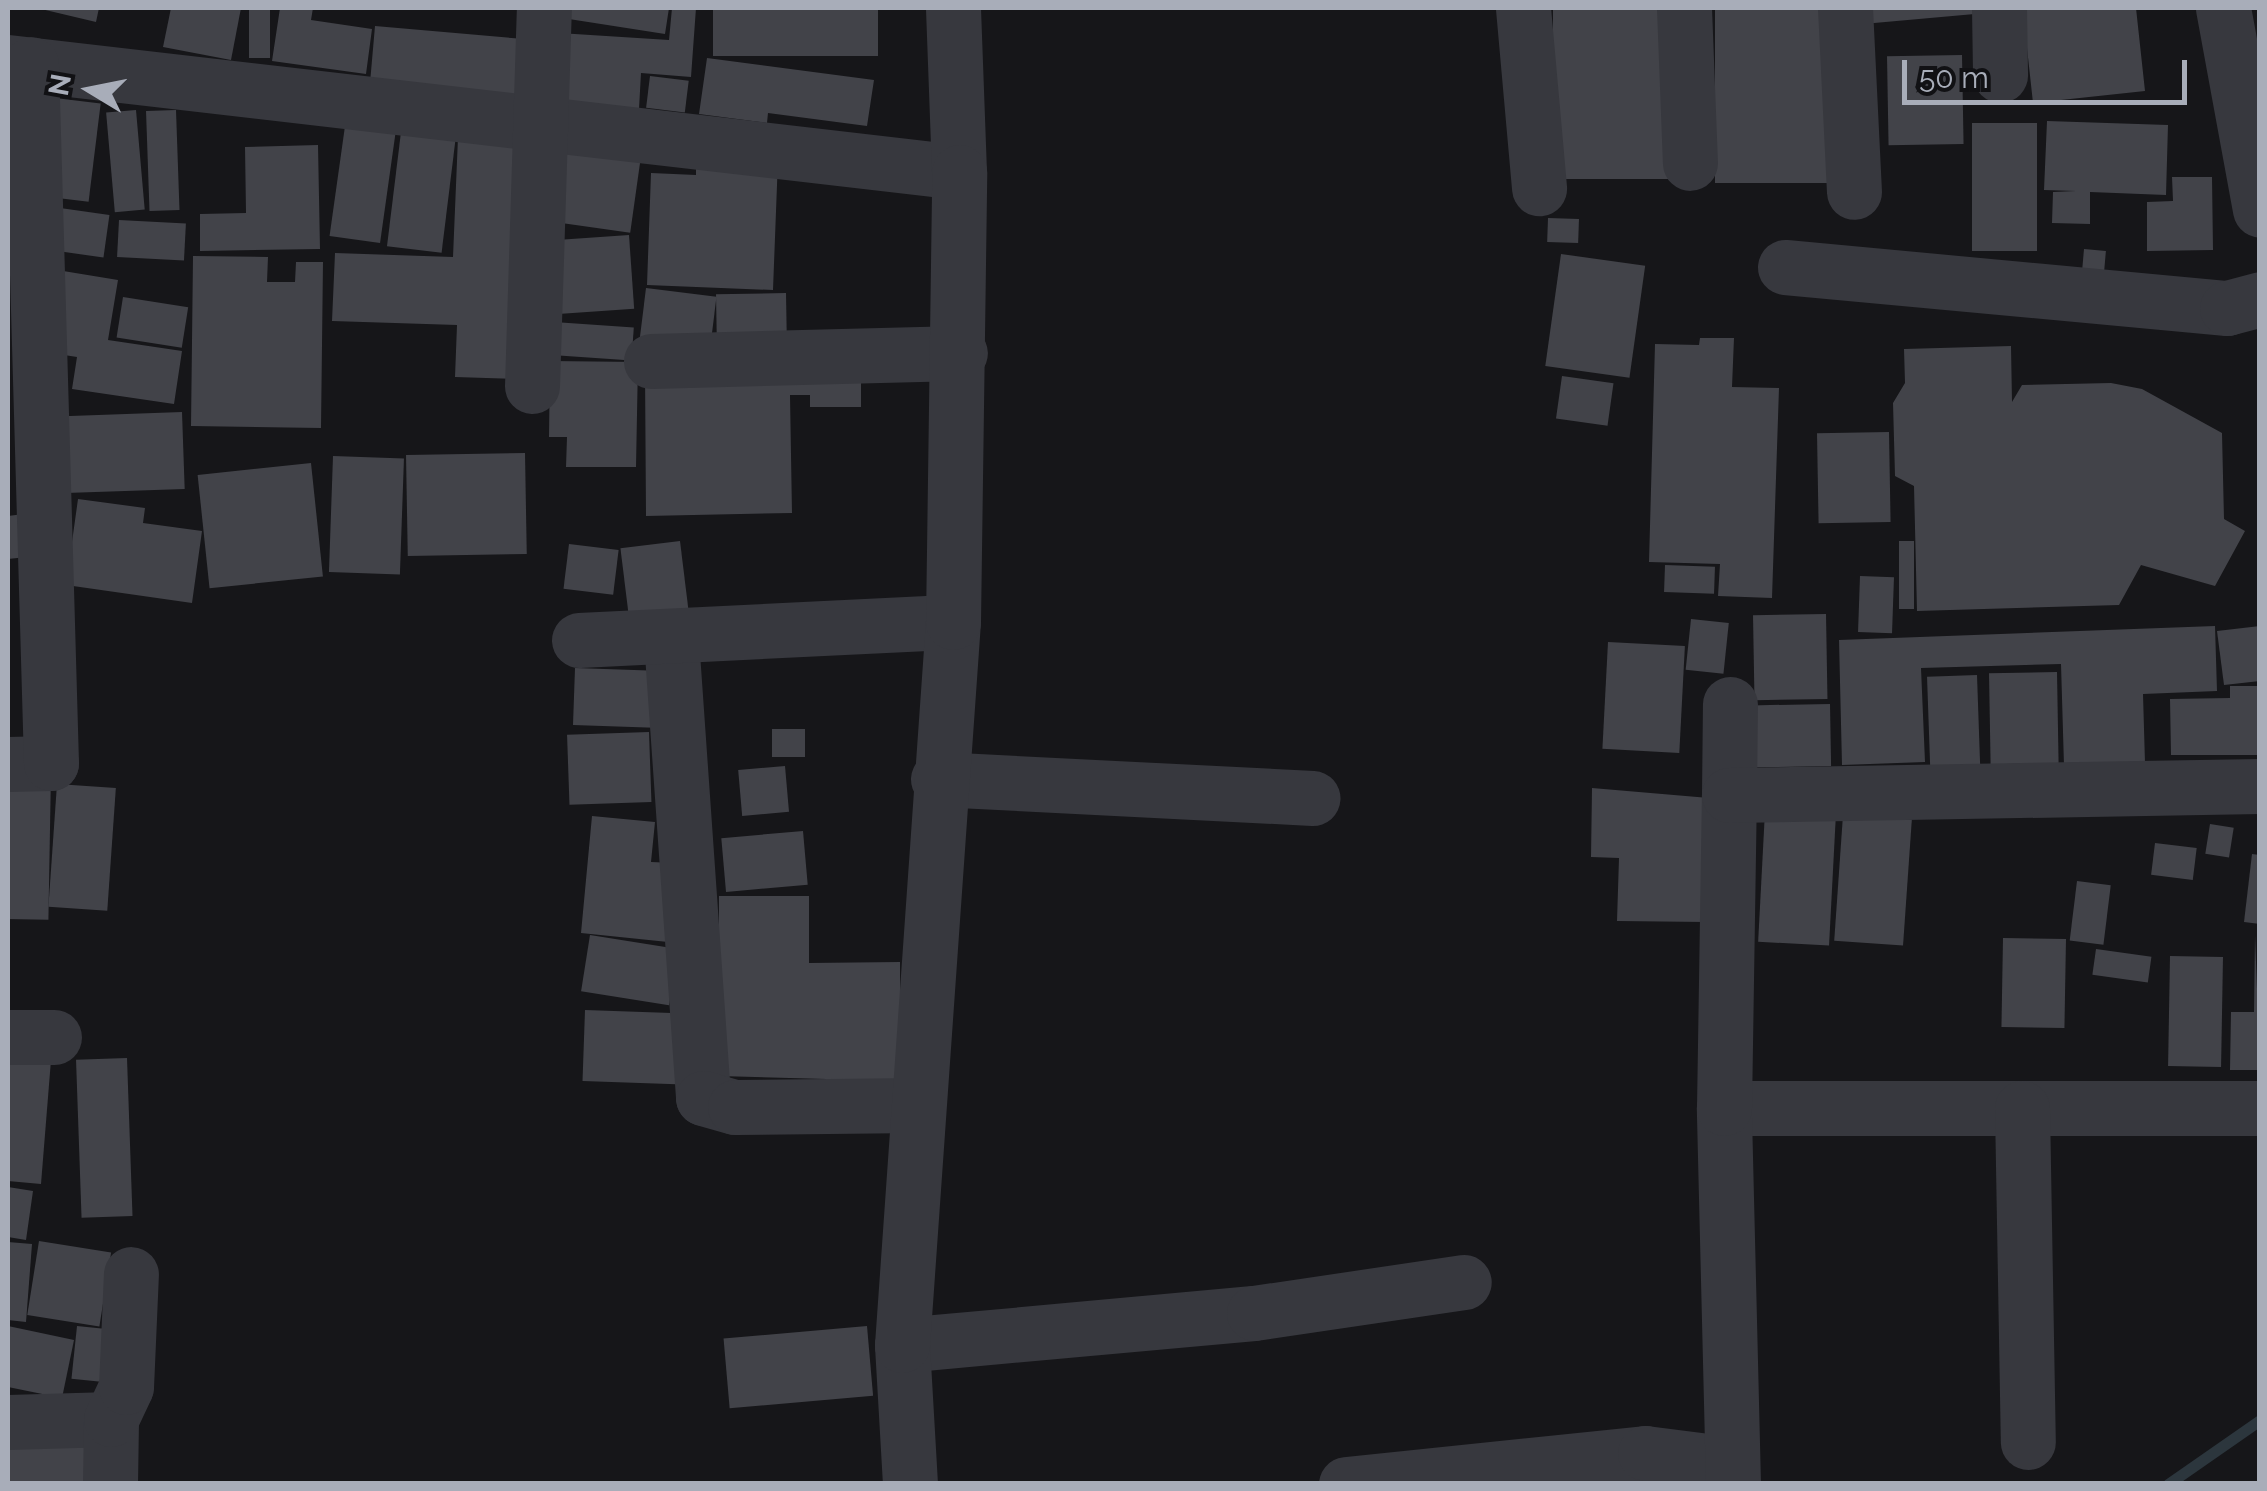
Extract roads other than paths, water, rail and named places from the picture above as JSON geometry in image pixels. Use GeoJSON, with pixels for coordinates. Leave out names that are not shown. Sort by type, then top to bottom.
{"type":"FeatureCollection","features":[{"type":"Feature","properties":{"kind":"street"},"geometry":{"type":"LineString","coordinates":[[532,386],[544,8]]}},
{"type":"Feature","properties":{"kind":"street"},"geometry":{"type":"LineString","coordinates":[[910,1484],[902,1345],[938,780],[953,622],[960,353],[959,172],[952,8]]}},
{"type":"Feature","properties":{"kind":"street"},"geometry":{"type":"LineString","coordinates":[[1523,8],[1538,188]]}},
{"type":"Feature","properties":{"kind":"street"},"geometry":{"type":"LineString","coordinates":[[1684,8],[1690,163]]}},
{"type":"Feature","properties":{"kind":"street"},"geometry":{"type":"LineString","coordinates":[[1844,8],[1854,192]]}},
{"type":"Feature","properties":{"kind":"street"},"geometry":{"type":"LineString","coordinates":[[1999,8],[2000,75]]}},
{"type":"Feature","properties":{"kind":"street"},"geometry":{"type":"LineString","coordinates":[[2223,8],[2260,210]]}},
{"type":"Feature","properties":{"kind":"street"},"geometry":{"type":"LineString","coordinates":[[8,764],[51,764],[19,63],[538,128],[959,172]]}},
{"type":"Feature","properties":{"kind":"street"},"geometry":{"type":"LineString","coordinates":[[1786,267],[2227,308],[2260,299]]}},
{"type":"Feature","properties":{"kind":"street"},"geometry":{"type":"LineString","coordinates":[[651,361],[960,353]]}},
{"type":"Feature","properties":{"kind":"street"},"geometry":{"type":"LineString","coordinates":[[579,640],[670,639],[953,622]]}},
{"type":"Feature","properties":{"kind":"street"},"geometry":{"type":"LineString","coordinates":[[670,639],[703,1098],[735,1107],[918,1106]]}},
{"type":"Feature","properties":{"kind":"street"},"geometry":{"type":"LineString","coordinates":[[1346,1484],[1644,1453],[1732,1474],[1724,1108],[1730,704]]}},
{"type":"Feature","properties":{"kind":"street"},"geometry":{"type":"LineString","coordinates":[[938,780],[1314,798]]}},
{"type":"Feature","properties":{"kind":"street"},"geometry":{"type":"LineString","coordinates":[[1728,795],[2260,786]]}},
{"type":"Feature","properties":{"kind":"street"},"geometry":{"type":"LineString","coordinates":[[1724,1108],[2260,1108]]}},
{"type":"Feature","properties":{"kind":"street"},"geometry":{"type":"LineString","coordinates":[[2022,1108],[2028,1442]]}},
{"type":"Feature","properties":{"kind":"street"},"geometry":{"type":"LineString","coordinates":[[110,1484],[111,1420],[126,1387],[131,1274]]}},
{"type":"Feature","properties":{"kind":"street"},"geometry":{"type":"LineString","coordinates":[[902,1345],[1254,1313],[1464,1282]]}},
{"type":"Feature","properties":{"kind":"street"},"geometry":{"type":"LineString","coordinates":[[8,1422],[111,1420]]}},
{"type":"Feature","properties":{"kind":"waterway"},"geometry":{"type":"LineString","coordinates":[[2168,1484],[2260,1420]]}}]}
